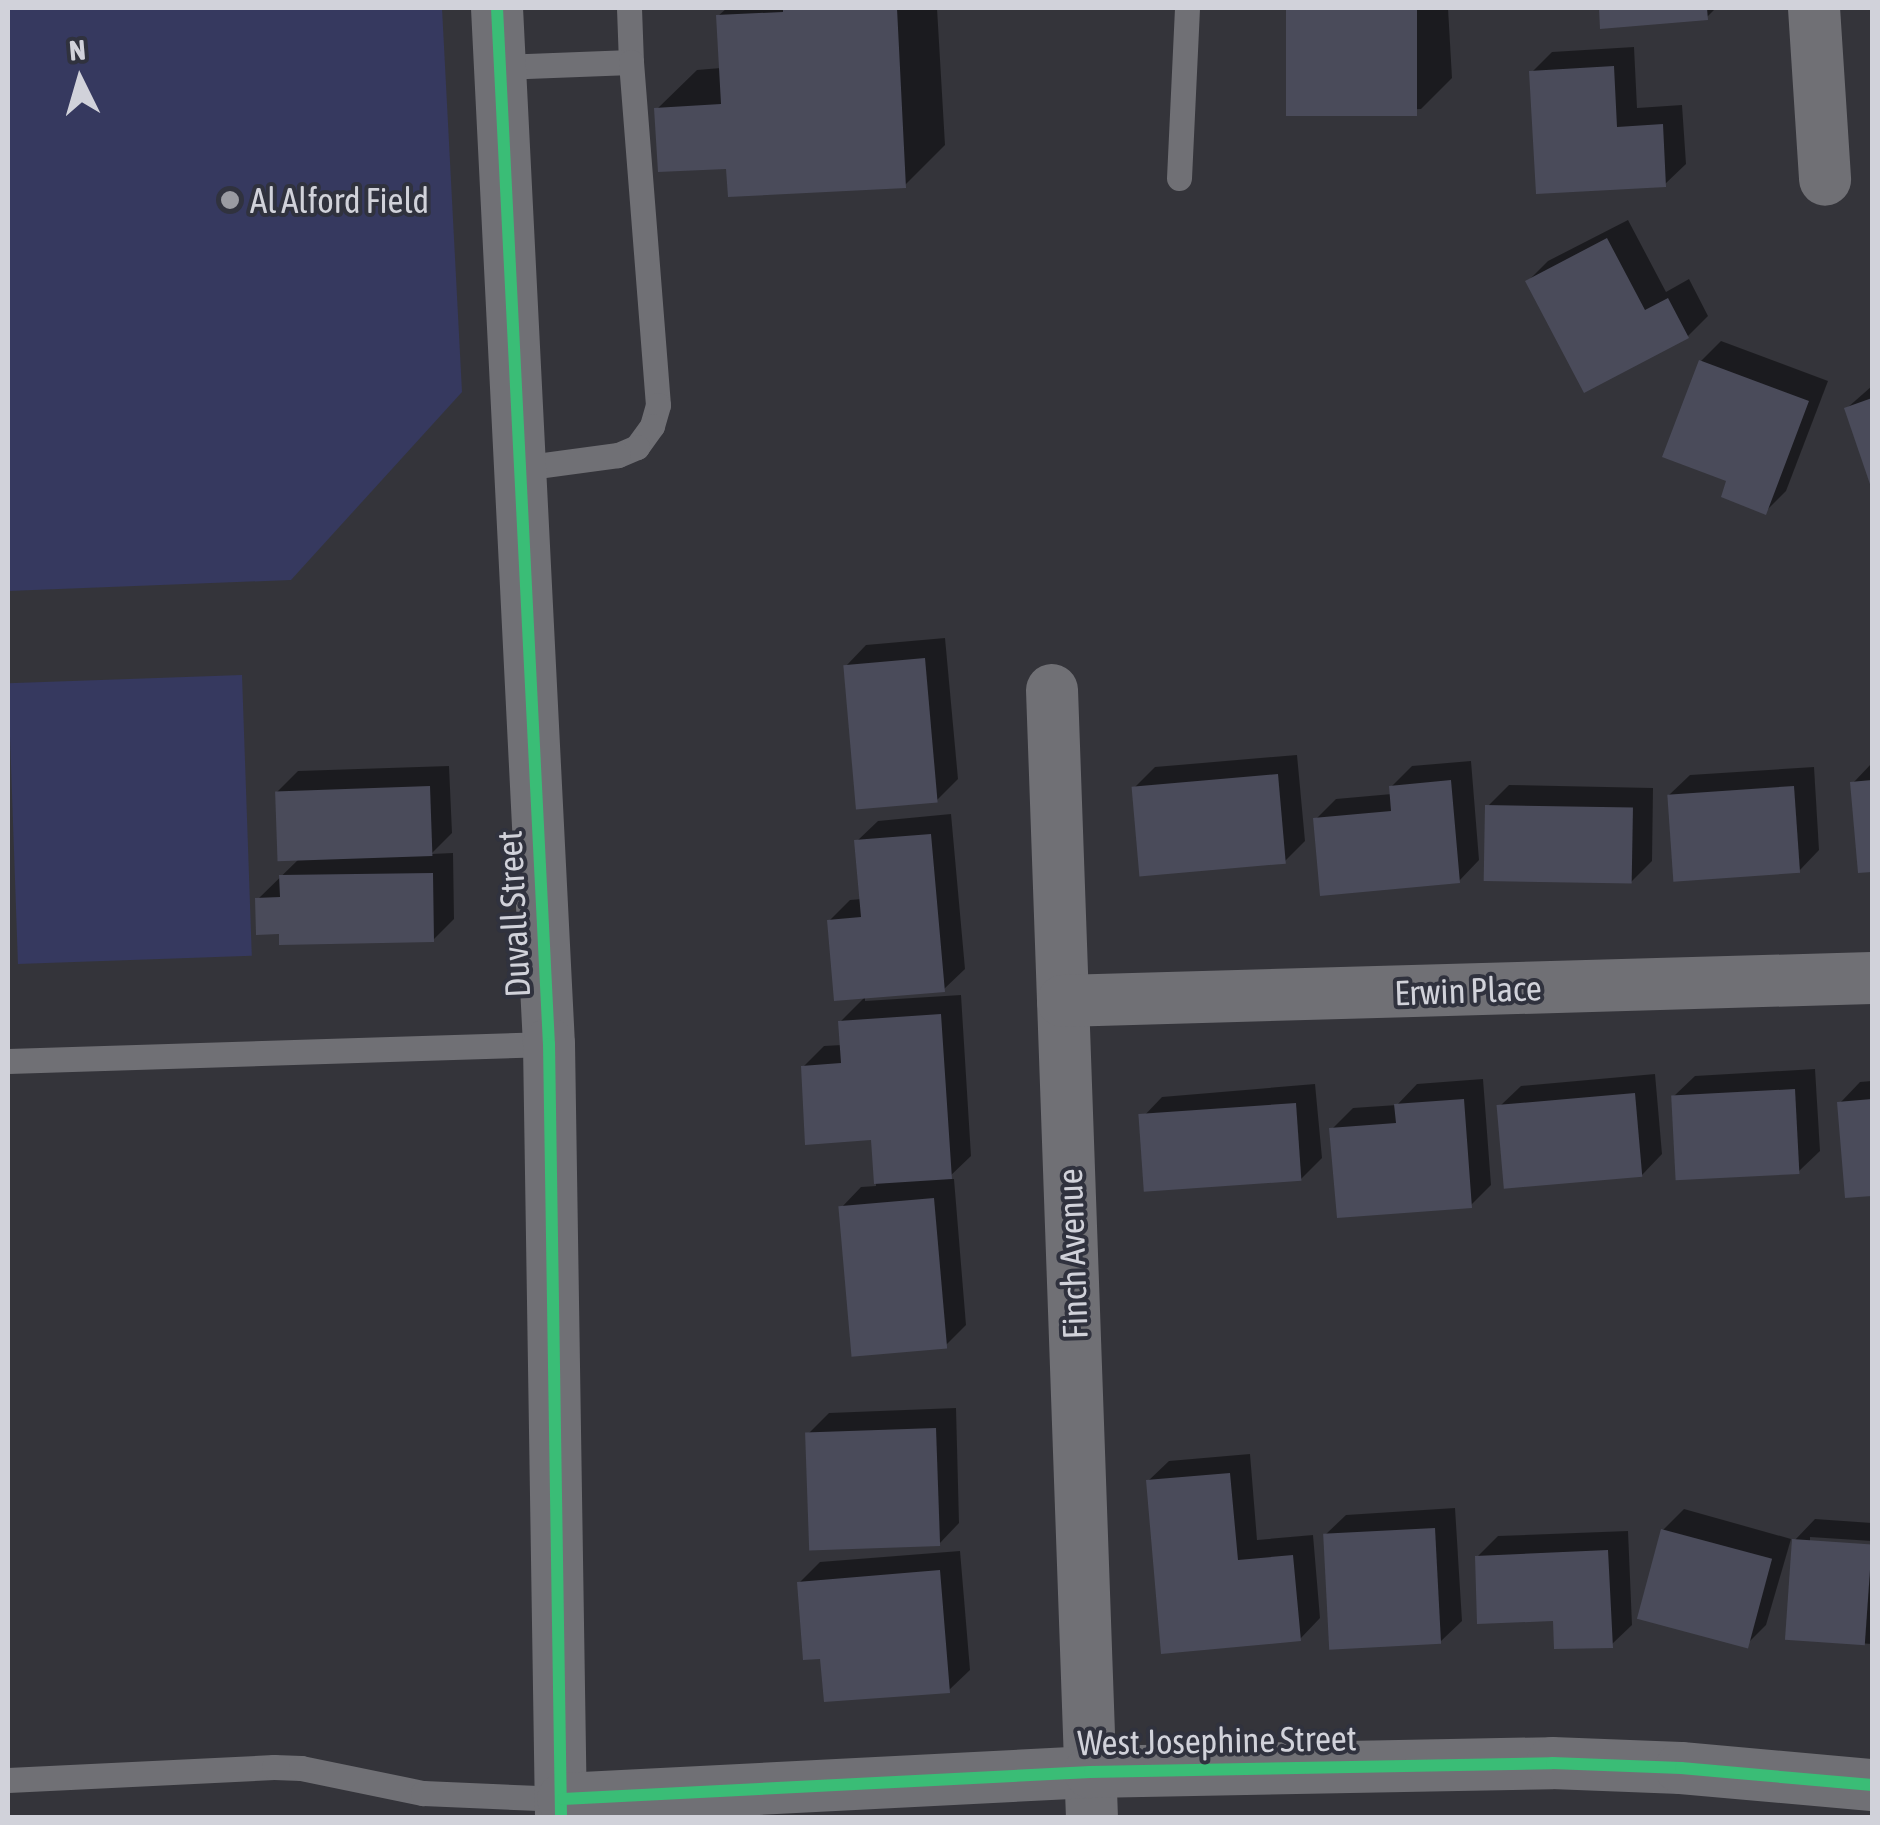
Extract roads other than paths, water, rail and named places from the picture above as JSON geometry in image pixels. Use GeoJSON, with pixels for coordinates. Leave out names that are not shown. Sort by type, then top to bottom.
{"type":"FeatureCollection","features":[{"type":"Feature","properties":{"kind":"street","name":"Duvall Street"},"geometry":{"type":"LineString","coordinates":[[497,8],[549,1044],[562,1808]]}},
{"type":"Feature","properties":{"kind":"street"},"geometry":{"type":"LineString","coordinates":[[1814,8],[1825,180]]}},
{"type":"Feature","properties":{"kind":"street","name":"Finch Avenue"},"geometry":{"type":"LineString","coordinates":[[1052,690],[1091,1795]]}},
{"type":"Feature","properties":{"kind":"street","name":"Erwin Place"},"geometry":{"type":"LineString","coordinates":[[1063,1001],[1872,978]]}},
{"type":"Feature","properties":{"kind":"street","name":"West Josephine Street"},"geometry":{"type":"LineString","coordinates":[[562,1808],[1091,1795],[1552,1764],[1682,1768],[1872,1785]]}},
{"type":"Feature","properties":{"kind":"lane"},"geometry":{"type":"LineString","coordinates":[[522,468],[618,455],[637,448],[652,426],[658,404],[630,8]]}},
{"type":"Feature","properties":{"kind":"lane"},"geometry":{"type":"LineString","coordinates":[[1179,178],[1187,8]]}},
{"type":"Feature","properties":{"kind":"lane"},"geometry":{"type":"LineString","coordinates":[[500,67],[631,62]]}},
{"type":"Feature","properties":{"kind":"lane"},"geometry":{"type":"LineString","coordinates":[[8,1061],[549,1044]]}},
{"type":"Feature","properties":{"kind":"lane"},"geometry":{"type":"LineString","coordinates":[[8,1780],[301,1768],[423,1793],[562,1808]]}},
{"type":"Feature","properties":{"kind":"place","name":"Al Alford Field"},"geometry":{"type":"Point","coordinates":[230,200]}}]}
